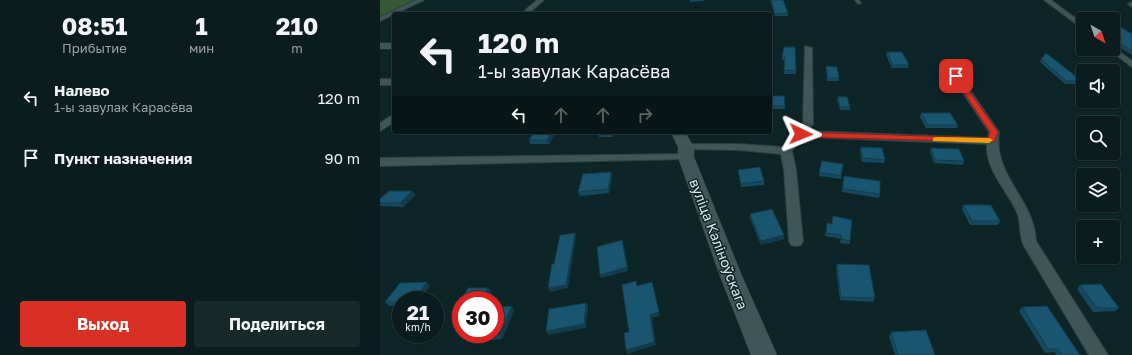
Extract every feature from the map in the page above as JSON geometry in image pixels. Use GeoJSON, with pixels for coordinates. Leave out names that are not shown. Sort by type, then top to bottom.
{"type":"FeatureCollection","features":[{"type":"Feature","properties":{"kind":"main road"},"geometry":{"type":"LineString","coordinates":[[380,46],[392,46]]}},
{"type":"Feature","properties":{"kind":"main road","name":"вуліца Каліноўскага"},"geometry":{"type":"LineString","coordinates":[[683,146],[731,276],[764,355]]}},
{"type":"Feature","properties":{"kind":"street"},"geometry":{"type":"LineString","coordinates":[[395,12],[421,0]]}},
{"type":"Feature","properties":{"kind":"street"},"geometry":{"type":"LineString","coordinates":[[527,12],[542,0]]}},
{"type":"Feature","properties":{"kind":"street"},"geometry":{"type":"LineString","coordinates":[[1047,0],[1076,22]]}},
{"type":"Feature","properties":{"kind":"street"},"geometry":{"type":"LineString","coordinates":[[380,19],[392,13]]}},
{"type":"Feature","properties":{"kind":"street"},"geometry":{"type":"LineString","coordinates":[[786,151],[808,124],[808,48]]}},
{"type":"Feature","properties":{"kind":"street"},"geometry":{"type":"LineString","coordinates":[[1120,55],[1132,65]]}},
{"type":"Feature","properties":{"kind":"street"},"geometry":{"type":"LineString","coordinates":[[945,70],[956,76],[994,132],[991,140],[993,156],[1025,218],[1030,233],[1029,242],[1099,355]]}},
{"type":"Feature","properties":{"kind":"street"},"geometry":{"type":"LineString","coordinates":[[380,82],[392,82]]}},
{"type":"Feature","properties":{"kind":"street"},"geometry":{"type":"LineString","coordinates":[[380,128],[392,119]]}},
{"type":"Feature","properties":{"kind":"street"},"geometry":{"type":"LineString","coordinates":[[801,134],[991,140]]}},
{"type":"Feature","properties":{"kind":"street"},"geometry":{"type":"LineString","coordinates":[[380,162],[683,146],[739,147],[786,151]]}},
{"type":"Feature","properties":{"kind":"street"},"geometry":{"type":"LineString","coordinates":[[786,151],[790,170],[796,240]]}},
{"type":"Feature","properties":{"kind":"green space"},"geometry":{"type":"Polygon","coordinates":[[[380,0],[418,0],[380,17],[380,0]]]}},
{"type":"Feature","properties":{"kind":"building"},"geometry":{"type":"Polygon","coordinates":[[[771,0],[783,0],[788,13],[775,14],[771,0]]]}},
{"type":"Feature","properties":{"kind":"building"},"geometry":{"type":"Polygon","coordinates":[[[1120,27],[1132,34],[1132,51],[1120,43],[1120,39],[1122,39],[1120,38],[1120,27]]]}},
{"type":"Feature","properties":{"kind":"building"},"geometry":{"type":"Polygon","coordinates":[[[784,47],[795,47],[796,71],[784,70],[785,57],[782,57],[784,47]]]}},
{"type":"Feature","properties":{"kind":"building"},"geometry":{"type":"Polygon","coordinates":[[[887,52],[902,52],[909,65],[893,65],[887,52]]]}},
{"type":"Feature","properties":{"kind":"building"},"geometry":{"type":"Polygon","coordinates":[[[1046,53],[1076,76],[1076,81],[1066,81],[1041,59],[1046,53]]]}},
{"type":"Feature","properties":{"kind":"building"},"geometry":{"type":"Polygon","coordinates":[[[826,66],[837,67],[839,78],[828,78],[826,66]]]}},
{"type":"Feature","properties":{"kind":"building"},"geometry":{"type":"Polygon","coordinates":[[[772,96],[784,96],[785,106],[772,106],[772,96]]]}},
{"type":"Feature","properties":{"kind":"building"},"geometry":{"type":"Polygon","coordinates":[[[838,97],[847,97],[850,107],[840,107],[838,97]]]}},
{"type":"Feature","properties":{"kind":"building"},"geometry":{"type":"Polygon","coordinates":[[[921,113],[950,113],[958,125],[928,125],[921,113]]]}},
{"type":"Feature","properties":{"kind":"building"},"geometry":{"type":"Polygon","coordinates":[[[533,134],[551,134],[547,140],[529,140],[533,134]]]}},
{"type":"Feature","properties":{"kind":"building"},"geometry":{"type":"Polygon","coordinates":[[[861,147],[882,148],[885,160],[863,158],[861,147]]]}},
{"type":"Feature","properties":{"kind":"building"},"geometry":{"type":"Polygon","coordinates":[[[931,148],[959,149],[964,161],[935,160],[931,148]]]}},
{"type":"Feature","properties":{"kind":"building"},"geometry":{"type":"Polygon","coordinates":[[[822,161],[843,164],[841,176],[819,172],[822,161]]]}},
{"type":"Feature","properties":{"kind":"building"},"geometry":{"type":"Polygon","coordinates":[[[760,167],[764,181],[741,184],[738,170],[760,167]]]}},
{"type":"Feature","properties":{"kind":"building"},"geometry":{"type":"Polygon","coordinates":[[[611,172],[608,189],[578,192],[583,174],[611,172]]]}},
{"type":"Feature","properties":{"kind":"building"},"geometry":{"type":"Polygon","coordinates":[[[844,176],[880,181],[880,194],[843,189],[844,176]]]}},
{"type":"Feature","properties":{"kind":"building"},"geometry":{"type":"Polygon","coordinates":[[[389,191],[412,191],[400,203],[380,203],[380,199],[389,191]]]}},
{"type":"Feature","properties":{"kind":"building"},"geometry":{"type":"Polygon","coordinates":[[[963,205],[991,205],[1000,221],[972,221],[963,205]]]}},
{"type":"Feature","properties":{"kind":"building"},"geometry":{"type":"Polygon","coordinates":[[[772,209],[784,235],[761,241],[750,214],[772,209]]]}},
{"type":"Feature","properties":{"kind":"building"},"geometry":{"type":"Polygon","coordinates":[[[833,216],[852,220],[850,241],[841,239],[841,235],[826,233],[827,223],[832,224],[833,216]]]}},
{"type":"Feature","properties":{"kind":"building"},"geometry":{"type":"Polygon","coordinates":[[[575,233],[566,285],[548,288],[552,264],[554,264],[560,235],[575,233]]]}},
{"type":"Feature","properties":{"kind":"building"},"geometry":{"type":"Polygon","coordinates":[[[622,240],[627,267],[600,275],[597,247],[622,240]]]}},
{"type":"Feature","properties":{"kind":"building"},"geometry":{"type":"Polygon","coordinates":[[[837,264],[869,265],[875,298],[841,297],[837,264]]]}},
{"type":"Feature","properties":{"kind":"building"},"geometry":{"type":"Polygon","coordinates":[[[636,281],[637,286],[652,282],[659,312],[650,315],[654,342],[626,350],[624,333],[629,332],[622,285],[636,281]]]}},
{"type":"Feature","properties":{"kind":"building"},"geometry":{"type":"Polygon","coordinates":[[[427,282],[420,291],[394,291],[400,283],[427,282]]]}},
{"type":"Feature","properties":{"kind":"building"},"geometry":{"type":"Polygon","coordinates":[[[1101,284],[1119,308],[1097,308],[1080,285],[1101,284]]]}},
{"type":"Feature","properties":{"kind":"building"},"geometry":{"type":"Polygon","coordinates":[[[468,288],[488,288],[486,291],[466,291],[468,288]]]}},
{"type":"Feature","properties":{"kind":"building"},"geometry":{"type":"Polygon","coordinates":[[[392,293],[392,302],[385,302],[392,293]]]}},
{"type":"Feature","properties":{"kind":"building"},"geometry":{"type":"Polygon","coordinates":[[[586,303],[584,324],[546,331],[549,309],[586,303]]]}},
{"type":"Feature","properties":{"kind":"building"},"geometry":{"type":"Polygon","coordinates":[[[504,306],[512,306],[504,324],[504,306]]]}},
{"type":"Feature","properties":{"kind":"building"},"geometry":{"type":"Polygon","coordinates":[[[1047,306],[1080,355],[1062,355],[1058,349],[1048,349],[1022,307],[1047,306]]]}},
{"type":"Feature","properties":{"kind":"building"},"geometry":{"type":"Polygon","coordinates":[[[926,330],[935,355],[898,355],[891,332],[926,330]]]}},
{"type":"Feature","properties":{"kind":"slow traffic"},"geometry":{"type":"LineString","coordinates":[[936,139],[989,140]]}},
{"type":"Feature","properties":{"kind":"route"},"geometry":{"type":"LineString","coordinates":[[801,134],[991,140],[994,132],[956,76]]}}]}
